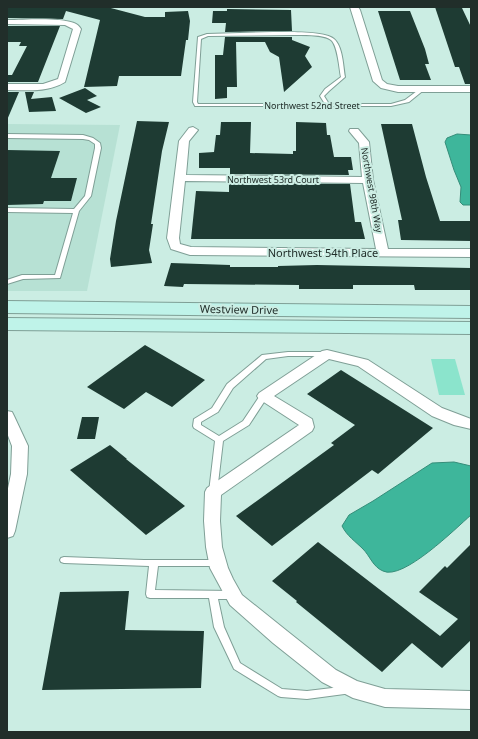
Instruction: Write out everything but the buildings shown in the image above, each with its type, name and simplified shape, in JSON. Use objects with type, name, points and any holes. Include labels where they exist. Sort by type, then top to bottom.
[{"type":"street","points":[[354,7],[378,81],[384,86],[398,89],[471,89]]},
{"type":"street","points":[[7,22],[65,23],[73,25],[77,29],[62,80],[55,85],[45,87],[7,87]]},
{"type":"street","points":[[178,178],[184,141],[193,130]]},
{"type":"street","name":"Northwest 98th Way","points":[[354,131],[364,142],[368,180],[383,252]]},
{"type":"street","name":"Northwest 53rd Court","points":[[178,178],[368,180]]},
{"type":"street","name":"Northwest 54th Place","points":[[178,178],[173,238],[176,246],[190,251],[471,253]]},
{"type":"street","name":"Westview Drive","points":[[7,307],[471,312]]},
{"type":"street","name":"Westview Drive","points":[[7,324],[471,328]]},
{"type":"street","points":[[471,424],[458,421],[437,412],[363,363],[327,354],[264,396],[307,423],[307,427],[213,492],[212,521],[214,547],[218,563],[226,583],[236,600],[329,676],[353,689],[385,698],[471,700]]},
{"type":"street","points":[[7,531],[19,474],[20,446],[8,423]]},
{"type":"lane","name":"Northwest 52nd Street","points":[[328,105],[322,96],[326,90],[343,77],[336,48],[332,39],[328,36],[304,34],[207,35],[199,38],[194,102],[197,105],[328,105],[391,105],[407,101],[423,89]]},
{"type":"lane","points":[[7,136],[83,137],[91,139],[97,143],[98,148],[88,196],[76,211],[58,277],[22,277],[7,282]]},
{"type":"lane","points":[[7,212],[76,211]]},
{"type":"lane","points":[[219,440],[197,426],[197,421],[215,410],[230,386],[259,360],[264,357],[288,354],[327,354]]},
{"type":"lane","points":[[219,440],[246,423],[264,396]]},
{"type":"lane","points":[[213,492],[219,440]]},
{"type":"lane","points":[[64,560],[154,563],[218,563]]},
{"type":"lane","points":[[154,563],[150,594],[234,595]]},
{"type":"lane","points":[[213,595],[219,627],[237,666],[281,693],[307,695],[353,689]]},
{"type":"shaded area","points":[[7,124],[120,125],[87,291],[7,291]]},
{"type":"shaded area","points":[[457,134],[471,135],[471,205],[463,205],[460,202],[461,187],[445,142],[447,138]]},
{"type":"shaded area","points":[[431,359],[455,359],[465,395],[439,395]]},
{"type":"shaded area","points":[[454,462],[471,466],[471,515],[429,552],[416,561],[392,572],[383,571],[380,569],[344,530],[342,526],[349,515],[432,463]]}]
